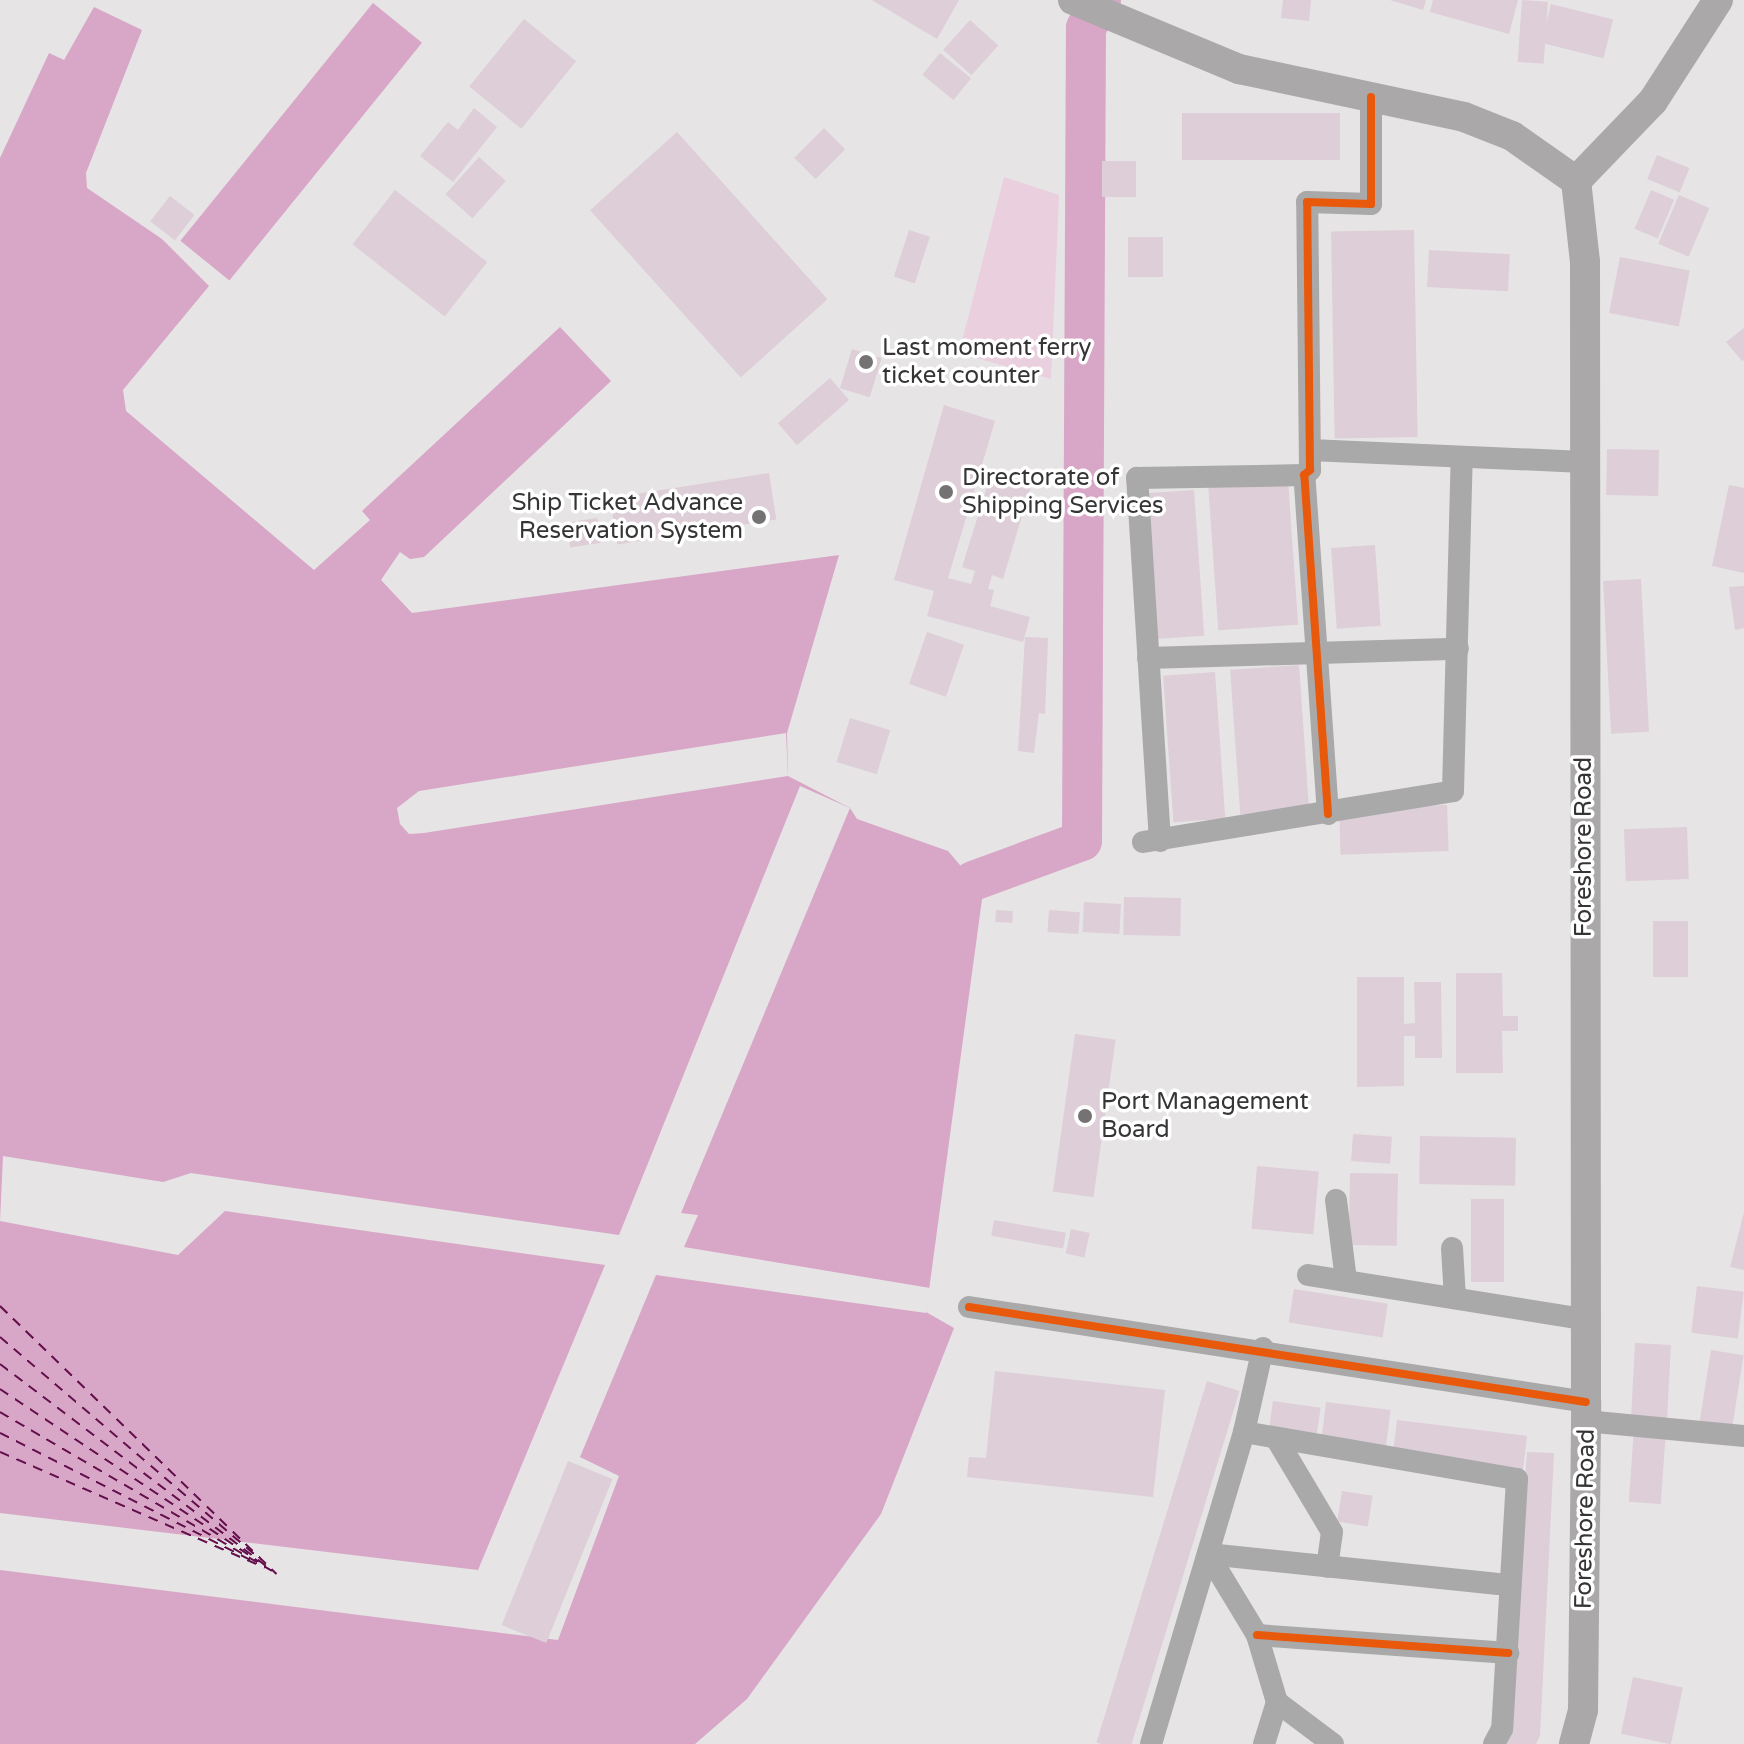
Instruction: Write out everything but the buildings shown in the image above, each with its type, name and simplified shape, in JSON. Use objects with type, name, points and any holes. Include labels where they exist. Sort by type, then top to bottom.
[{"type":"main road","points":[[1074,1],[1239,69],[1464,117],[1512,136],[1576,181],[1653,101],[1718,0]]},
{"type":"main road","name":"Foreshore Road","points":[[1574,1744],[1583,1710],[1586,1411],[1585,262],[1576,181]]},
{"type":"street","points":[[1328,814],[1304,475],[1310,450],[1307,202],[1371,204],[1371,97]]},
{"type":"street","points":[[1310,450],[1584,462]]},
{"type":"street","points":[[1304,475],[1137,478],[1148,658],[1151,842],[1453,791],[1462,457]]},
{"type":"street","points":[[1148,658],[1317,656],[1458,649]]},
{"type":"street","points":[[1336,1200],[1346,1280]]},
{"type":"street","points":[[1452,1248],[1455,1298]]},
{"type":"street","points":[[1308,1275],[1584,1319]]},
{"type":"street","points":[[969,1307],[1263,1348],[1586,1411],[1744,1436]]},
{"type":"street","points":[[1151,1744],[1244,1432],[1263,1348]]},
{"type":"street","points":[[1244,1432],[1517,1479],[1502,1729],[1494,1744]]},
{"type":"street","points":[[1276,1438],[1332,1532],[1327,1567]]},
{"type":"street","points":[[1208,1554],[1510,1585]]},
{"type":"street","points":[[1208,1554],[1257,1635],[1277,1702],[1264,1744]]},
{"type":"street","points":[[1257,1635],[1508,1653]]},
{"type":"street","points":[[1277,1702],[1333,1744]]},
{"type":"shaded area","points":[[373,3],[422,43],[229,280],[180,241]]},
{"type":"shaded area","points":[[94,7],[142,30],[86,173],[87,188],[162,239],[209,286],[123,390],[126,411],[314,570],[370,520],[362,511],[560,327],[611,381],[424,557],[410,559],[400,552],[381,580],[412,613],[839,555],[787,733],[788,776],[850,808],[857,819],[948,851],[983,892],[926,1312],[954,1328],[881,1514],[747,1699],[695,1744],[0,1744],[0,158],[49,53],[64,60]]},
{"type":"shaded area","points":[[1004,177],[1059,195],[1051,379],[959,353]]},
{"type":"pier","points":[[786,733],[788,776],[424,833],[409,834],[400,824],[397,808],[419,791]]},
{"type":"pier","points":[[800,786],[850,808],[681,1213],[698,1215],[684,1247],[930,1288],[926,1313],[656,1275],[580,1457],[619,1476],[558,1640],[0,1570],[0,1513],[478,1570],[605,1265],[225,1211],[178,1255],[0,1221],[3,1156],[163,1182],[191,1173],[619,1235]]},
{"type":"waterway","points":[[973,881],[1082,841],[1086,28],[1101,0]]},
{"type":"ferry route","points":[[0,1306],[277,1574]]},
{"type":"ferry route","points":[[0,1337],[261,1560]]},
{"type":"ferry route","points":[[0,1364],[269,1568]]},
{"type":"ferry route","points":[[0,1389],[259,1562]]},
{"type":"ferry route","points":[[0,1412],[272,1571]]},
{"type":"ferry route","points":[[0,1433],[254,1562]]},
{"type":"ferry route","points":[[0,1452],[265,1568]]},
{"type":"cycle path","points":[[1328,814],[1304,475],[1310,470],[1307,202],[1371,204],[1371,97]]},
{"type":"cycle path","points":[[969,1307],[1586,1402]]},
{"type":"cycle path","points":[[1257,1635],[1508,1653]]},
{"type":"place","name":"Last moment ferry ticket counter","points":[[866,362]]},
{"type":"place","name":"Directorate of Shipping Services","points":[[946,492]]},
{"type":"place","name":"Ship Ticket Advance Reservation System","points":[[759,517]]},
{"type":"place","name":"Port Management Board","points":[[1085,1116]]}]
